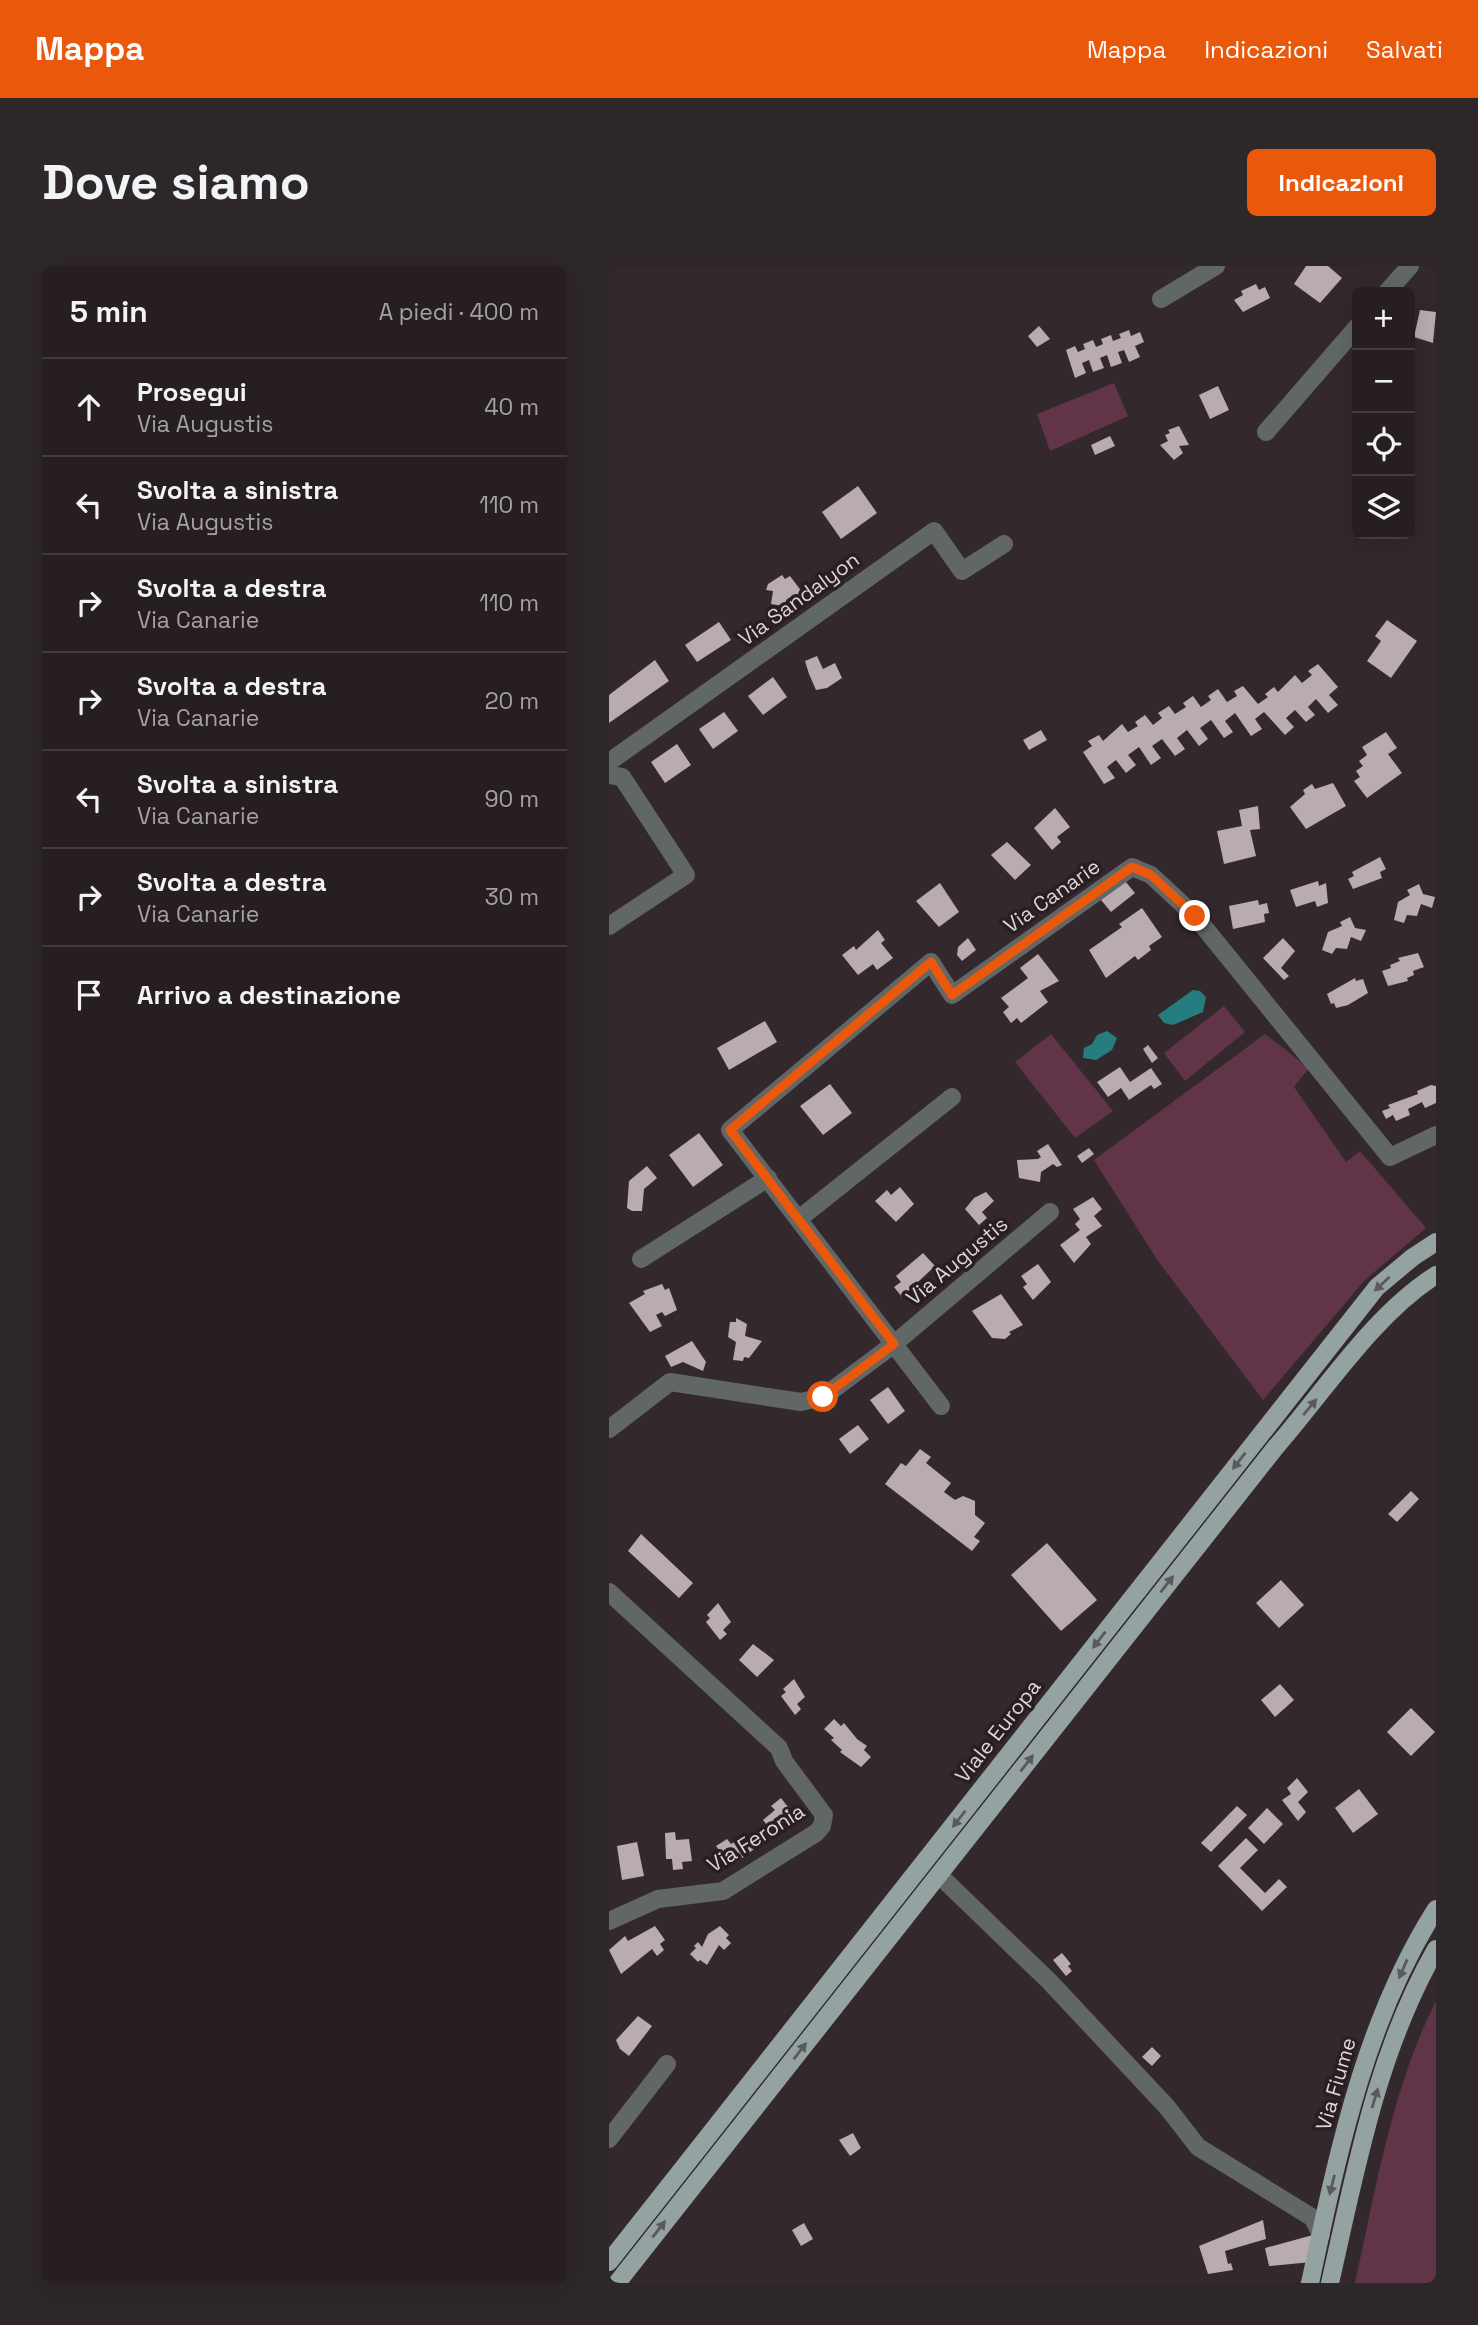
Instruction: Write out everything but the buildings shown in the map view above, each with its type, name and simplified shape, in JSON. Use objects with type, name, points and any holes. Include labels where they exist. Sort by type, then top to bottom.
[{"type":"main road","name":"Viale Europa","points":[[609,2262],[1377,1287],[1436,1242]]},
{"type":"main road","name":"Viale Europa","points":[[617,2283],[1275,1448],[1361,1345],[1412,1292],[1436,1275]]},
{"type":"main road","name":"Via Fiume","points":[[1310,2283],[1355,2094],[1372,2041],[1406,1961],[1436,1909]]},
{"type":"main road","name":"Via Fiume","points":[[1330,2283],[1371,2109],[1387,2057],[1420,1978],[1436,1950]]},
{"type":"street","points":[[1161,299],[1216,266]]},
{"type":"street","points":[[1391,287],[1410,266]]},
{"type":"street","points":[[1266,432],[1352,333]]},
{"type":"street","name":"Via Sandalyon","points":[[609,762],[773,648],[924,536],[934,531],[962,571],[1004,544]]},
{"type":"street","points":[[609,775],[622,777],[686,875],[609,926]]},
{"type":"street","name":"Via Canarie","points":[[768,1178],[730,1130],[931,962],[952,995],[1132,867],[1151,875],[1195,916],[1390,1157],[1436,1135]]},
{"type":"street","points":[[800,1218],[952,1097]]},
{"type":"street","points":[[641,1259],[768,1178],[941,1406]]},
{"type":"street","name":"Via Augustis","points":[[609,1429],[670,1382],[801,1402],[823,1397],[894,1344],[1050,1212]]},
{"type":"street","name":"Via Feronia","points":[[609,1592],[779,1748],[784,1761],[824,1815],[822,1826],[815,1833],[723,1891],[658,1899],[609,1921]]},
{"type":"street","points":[[939,1875],[1049,1981],[1167,2107],[1198,2147],[1313,2218],[1321,2235]]},
{"type":"street","points":[[609,2139],[667,2064]]},
{"type":"shaded area","points":[[1114,383],[1128,416],[1050,451],[1037,414]]},
{"type":"shaded area","points":[[1224,1006],[1245,1032],[1185,1081],[1164,1053]]},
{"type":"shaded area","points":[[1051,1034],[1113,1111],[1075,1138],[1015,1062]]},
{"type":"shaded area","points":[[1265,1034],[1309,1068],[1294,1087],[1346,1162],[1360,1151],[1426,1228],[1365,1280],[1263,1400],[1158,1261],[1094,1160]]},
{"type":"shaded area","points":[[1436,2001],[1436,2283],[1355,2283],[1378,2175],[1397,2103],[1421,2034]]},
{"type":"water","points":[[1193,990],[1200,991],[1206,997],[1203,1012],[1173,1025],[1164,1023],[1158,1015]]},
{"type":"water","points":[[1107,1031],[1117,1038],[1112,1050],[1096,1060],[1083,1058],[1084,1048],[1092,1044],[1097,1035]]},
{"type":"route","points":[[823,1397],[894,1344],[730,1130],[931,962],[952,995],[1132,867],[1151,875],[1195,916]]}]
